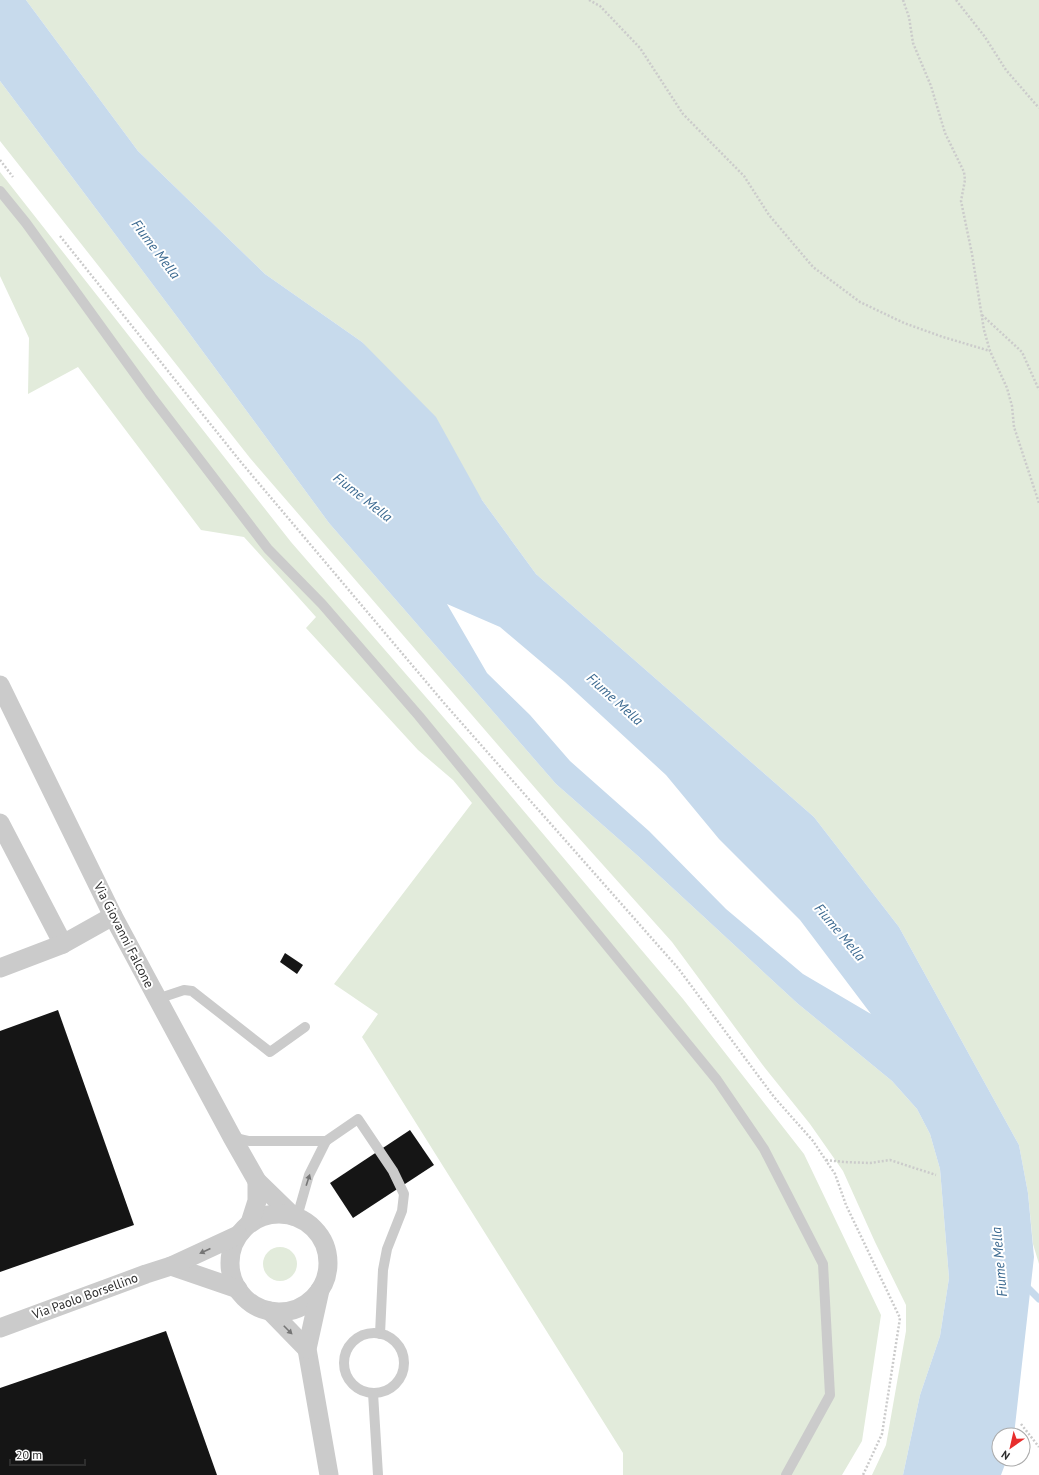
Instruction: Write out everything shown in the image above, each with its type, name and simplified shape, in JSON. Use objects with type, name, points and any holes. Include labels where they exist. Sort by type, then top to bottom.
[{"type":"street","name":"Via Giovanni Falcone","points":[[0,685],[113,916],[257,1181],[295,1216],[310,1224],[322,1238],[328,1255],[328,1273],[320,1290],[307,1348],[329,1475]]},
{"type":"street","points":[[0,823],[63,944]]},
{"type":"street","points":[[0,968],[63,944],[113,916]]},
{"type":"street","name":"Via Giovanni Falcone","points":[[257,1181],[257,1201],[231,1253],[231,1272],[238,1289],[252,1304],[270,1311],[284,1312],[298,1308],[311,1301],[320,1290]]},
{"type":"street","name":"Via Giovanni Falcone","points":[[244,1229],[270,1214],[295,1216]]},
{"type":"street","name":"Via Paolo Borsellino","points":[[0,1328],[171,1266],[244,1229]]},
{"type":"street","points":[[171,1266],[238,1289]]},
{"type":"street","name":"Via Giovanni Falcone","points":[[270,1311],[307,1348]]},
{"type":"lane","points":[[0,191],[26,223],[151,396],[268,549],[322,604],[419,716],[717,1080],[764,1149],[823,1264],[830,1395],[786,1475]]},
{"type":"lane","points":[[157,999],[184,990],[192,991],[270,1052],[304,1027]]},
{"type":"lane","points":[[295,1216],[309,1175],[326,1141],[358,1119],[393,1172],[404,1194],[402,1211],[387,1249],[383,1270],[380,1334]]},
{"type":"lane","points":[[232,1137],[249,1141],[326,1141]]},
{"type":"lane","points":[[370,1333],[380,1334],[390,1337],[400,1348],[404,1362],[403,1372],[398,1381],[392,1387],[382,1392],[373,1393],[363,1391],[355,1386],[349,1378],[345,1369],[344,1359],[347,1350],[353,1342],[361,1336],[370,1333]]},
{"type":"lane","points":[[373,1393],[378,1475]]},
{"type":"path","points":[[589,0],[600,6],[640,48],[683,114],[744,176],[769,215],[814,267],[860,302],[904,323],[943,337],[990,351]]},
{"type":"path","points":[[903,0],[909,17],[913,43],[931,86],[945,133],[964,172],[965,180],[961,201],[990,351],[1007,388],[1012,406],[1014,427],[1039,503]]},
{"type":"path","points":[[956,0],[985,37],[1006,70],[1039,108]]},
{"type":"path","points":[[982,315],[1022,352],[1039,390]]},
{"type":"path","points":[[825,1160],[870,1163],[890,1160],[936,1175]]},
{"type":"path","points":[[1022,1424],[1039,1447]]},
{"type":"green space","points":[[26,0],[1039,0],[1039,1264],[1033,1244],[1028,1193],[1019,1145],[899,927],[814,817],[536,574],[362,342],[265,274],[138,151]]},
{"type":"green space","points":[[0,81],[184,326],[329,523],[556,784],[638,856],[797,1003],[892,1081],[917,1109],[930,1134],[940,1169],[949,1278],[940,1336],[920,1395],[903,1475],[872,1475],[886,1445],[906,1331],[906,1305],[875,1242],[843,1171],[810,1124],[765,1068],[672,942],[561,818],[250,458],[0,141]]},
{"type":"green space","points":[[0,172],[291,542],[478,757],[683,999],[804,1154],[881,1315],[862,1441],[842,1475],[623,1475],[623,1453],[362,1037],[378,1014],[334,984],[472,803],[453,780],[418,750],[306,628],[316,617],[244,537],[201,530],[78,367],[28,394],[29,338],[0,276]]},
{"type":"green space","points":[[277,1247],[283,1247],[287,1248],[294,1254],[297,1264],[296,1271],[290,1278],[283,1281],[277,1281],[273,1280],[266,1274],[263,1267],[263,1261],[264,1257],[270,1250]]},
{"type":"water","name":"Fiume Mella","points":[[0,0],[26,0],[138,151],[265,274],[362,342],[436,417],[482,500],[536,574],[814,817],[899,927],[1019,1145],[1028,1193],[1034,1257],[1015,1427],[991,1427],[991,1467],[1004,1467],[1001,1475],[903,1475],[920,1395],[940,1336],[949,1278],[940,1169],[930,1134],[917,1109],[892,1081],[797,1003],[638,856],[556,784],[329,523],[184,326],[0,81]],"holes":[[[447,604],[500,627],[565,682],[666,775],[719,839],[800,920],[871,1014],[803,974],[726,909],[649,831],[570,761],[530,715],[487,673]]]},
{"type":"building","points":[[285,953],[303,965],[297,974],[280,962]]},
{"type":"building","points":[[58,1010],[134,1225],[0,1272],[0,1031]]},
{"type":"building","points":[[410,1130],[434,1165],[353,1218],[330,1183]]},
{"type":"building","points":[[166,1331],[217,1475],[0,1475],[0,1388]]},
{"type":"waterway","points":[[1025,1285],[1039,1299]]}]
